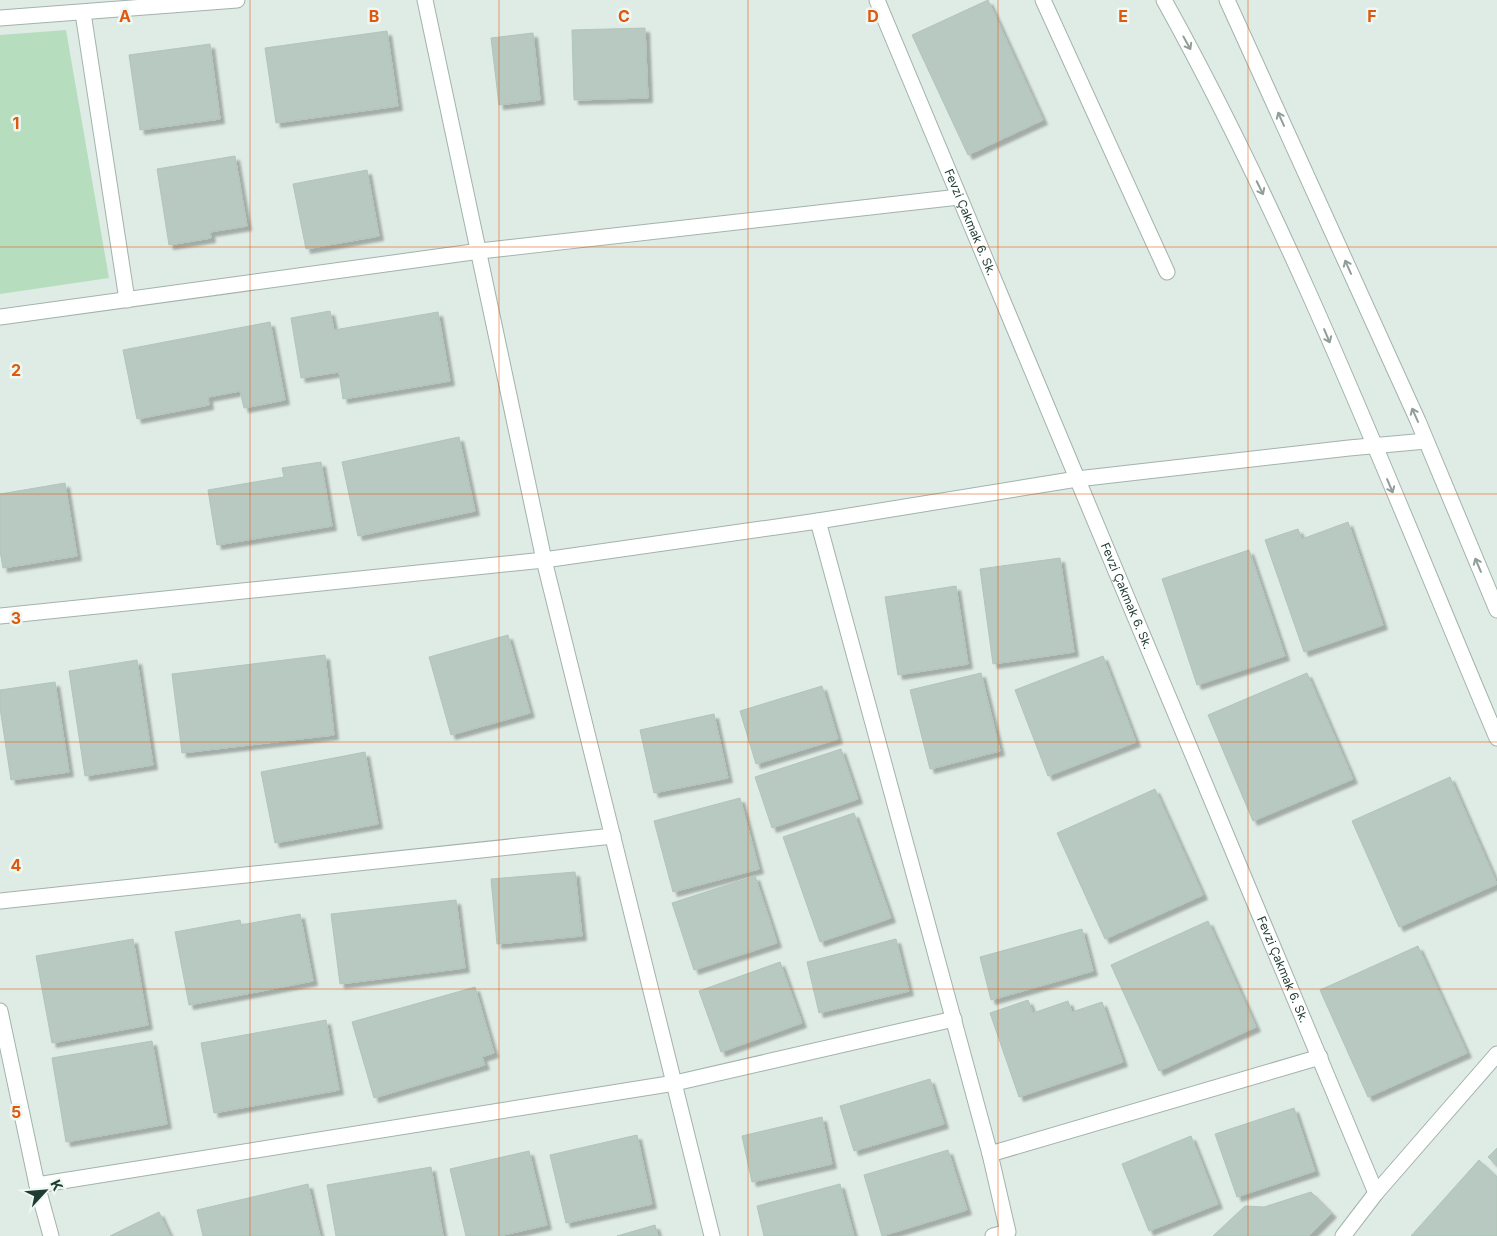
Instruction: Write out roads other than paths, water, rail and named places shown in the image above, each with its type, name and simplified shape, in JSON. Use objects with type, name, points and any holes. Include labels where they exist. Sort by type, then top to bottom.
[{"type":"street","points":[[0,18],[237,0]]},
{"type":"street","points":[[425,0],[480,251],[544,560],[712,1236]]},
{"type":"street","name":"Fevzi Çakmak 6. Sk.","points":[[877,0],[1376,1193]]},
{"type":"street","points":[[1043,0],[1167,272]]},
{"type":"street","points":[[1164,0],[1196,58],[1294,257],[1497,738]]},
{"type":"street","points":[[1226,0],[1426,441],[1497,610]]},
{"type":"street","points":[[83,13],[127,300]]},
{"type":"street","points":[[0,317],[480,251],[959,197]]},
{"type":"street","points":[[0,616],[544,560],[818,521],[1077,478],[1426,441]]},
{"type":"street","points":[[818,521],[990,1154],[1008,1232],[993,1236]]},
{"type":"street","points":[[0,901],[613,836]]},
{"type":"street","points":[[0,1011],[37,1185],[50,1236]]},
{"type":"street","points":[[37,1185],[675,1083],[954,1019]]},
{"type":"street","points":[[1343,1236],[1376,1193],[1497,1054]]},
{"type":"street","points":[[990,1154],[1320,1057]]}]
